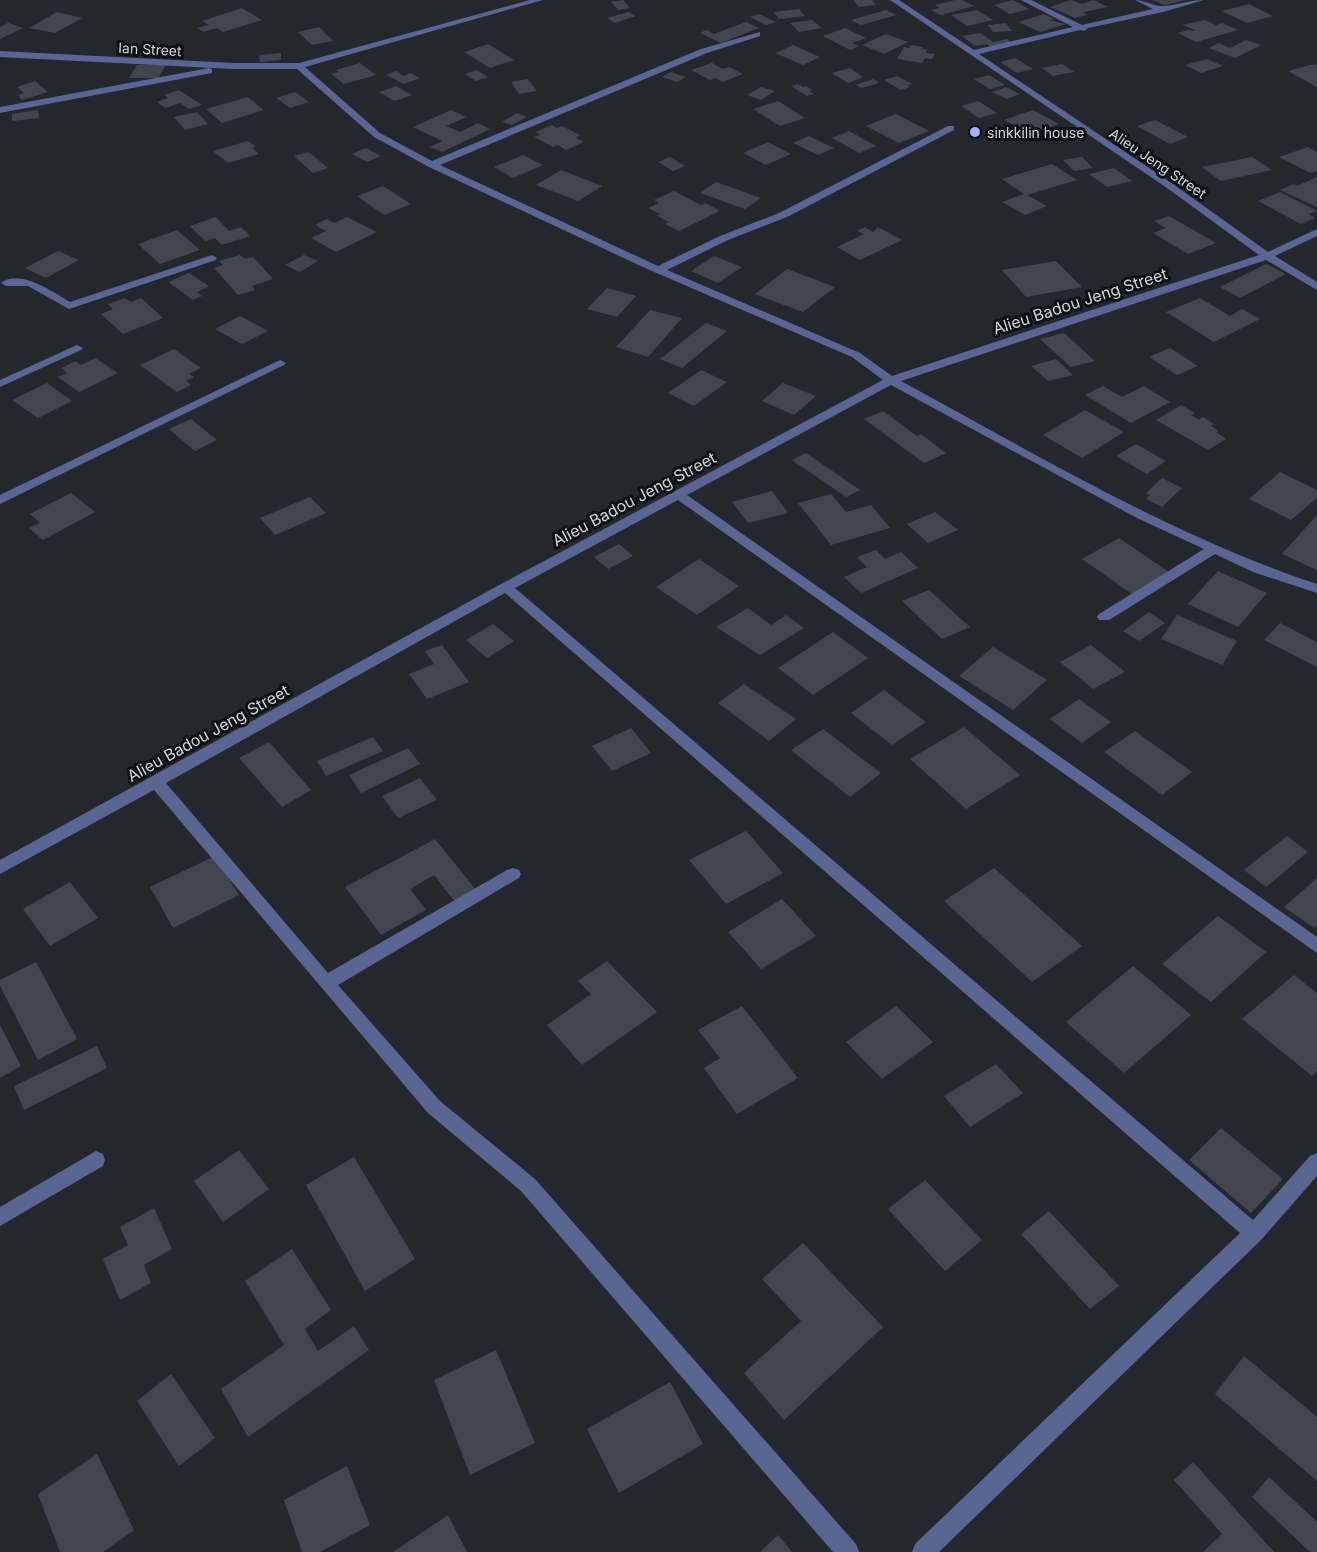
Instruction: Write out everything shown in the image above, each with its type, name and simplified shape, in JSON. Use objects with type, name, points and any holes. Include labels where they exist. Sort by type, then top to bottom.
[{"type":"street","name":"Ian Street","points":[[0,54],[233,66],[298,66],[539,0]]},
{"type":"street","name":"Alieu Jeng Street","points":[[894,0],[1170,186],[1267,256],[1317,287]]},
{"type":"street","points":[[1024,0],[1084,28]]},
{"type":"street","points":[[1139,0],[1163,10]]},
{"type":"street","points":[[971,53],[1200,0]]},
{"type":"street","points":[[432,165],[704,51],[757,34]]},
{"type":"street","points":[[0,110],[233,66]]},
{"type":"street","points":[[298,66],[377,135],[432,165],[658,270],[856,355],[891,381],[1141,515],[1258,569],[1317,589]]},
{"type":"street","points":[[658,270],[724,238],[783,215],[951,128]]},
{"type":"street","name":"Alieu Badou Jeng Street","points":[[0,868],[507,587],[891,381],[1267,256],[1317,232]]},
{"type":"street","points":[[0,271],[3,285],[30,283],[69,306],[212,258]]},
{"type":"street","points":[[0,384],[77,348]]},
{"type":"street","points":[[0,500],[280,363]]},
{"type":"street","points":[[678,494],[1317,946]]},
{"type":"street","points":[[1104,617],[1215,549]]},
{"type":"street","points":[[507,587],[1254,1233]]},
{"type":"street","points":[[155,781],[434,1107],[528,1185],[848,1552]]},
{"type":"street","points":[[326,983],[513,874]]},
{"type":"street","points":[[0,1217],[96,1160]]},
{"type":"street","points":[[923,1552],[1254,1233],[1317,1162]]},
{"type":"building","points":[[623,0],[630,8],[618,10],[611,2]]},
{"type":"building","points":[[853,0],[872,0],[876,5],[859,7]]},
{"type":"building","points":[[962,0],[974,6],[941,15],[931,10],[940,8],[935,5]]},
{"type":"building","points":[[1013,0],[1029,9],[1010,14],[994,5]]},
{"type":"building","points":[[1071,0],[1082,4],[1093,0],[1108,7],[1084,12],[1086,15],[1075,18],[1050,7]]},
{"type":"building","points":[[1152,0],[1186,0],[1165,5]]},
{"type":"building","points":[[1249,4],[1273,16],[1247,23],[1222,11]]},
{"type":"building","points":[[242,8],[262,20],[223,32],[217,28],[204,32],[197,28],[209,25],[202,21]]},
{"type":"building","points":[[799,9],[805,16],[779,19],[774,12]]},
{"type":"building","points":[[886,10],[896,15],[861,25],[851,20]]},
{"type":"building","points":[[977,10],[993,20],[967,26],[951,15]]},
{"type":"building","points":[[57,12],[82,18],[55,33],[29,28]]},
{"type":"building","points":[[629,12],[636,16],[615,23],[607,18]]},
{"type":"building","points":[[759,14],[776,22],[766,25],[750,17]]},
{"type":"building","points":[[1044,14],[1054,19],[1049,20],[1066,24],[1040,32],[1018,22]]},
{"type":"building","points":[[812,20],[822,28],[799,32],[790,23]]},
{"type":"building","points":[[1205,20],[1216,25],[1222,23],[1238,30],[1196,42],[1178,33],[1188,30],[1196,31],[1183,25]]},
{"type":"building","points":[[746,22],[759,28],[721,43],[700,33],[706,30],[714,34]]},
{"type":"building","points":[[8,23],[23,28],[0,39],[0,27]]},
{"type":"building","points":[[1006,23],[1012,31],[993,32],[988,25]]},
{"type":"building","points":[[319,27],[333,41],[312,45],[298,32]]},
{"type":"building","points":[[845,28],[866,38],[852,43],[859,46],[850,50],[823,36]]},
{"type":"building","points":[[981,33],[993,42],[1007,39],[1013,44],[992,48],[987,44],[975,46],[962,36]]},
{"type":"building","points":[[886,34],[908,42],[884,54],[862,45]]},
{"type":"building","points":[[1246,40],[1261,45],[1235,58],[1209,48],[1219,43],[1230,48]]},
{"type":"building","points":[[488,44],[514,60],[490,68],[464,52]]},
{"type":"building","points":[[793,45],[820,57],[803,65],[775,53]]},
{"type":"building","points":[[910,45],[923,47],[922,49],[927,50],[926,53],[935,54],[932,59],[925,58],[922,63],[897,59],[904,47],[909,48]]},
{"type":"building","points":[[281,53],[281,60],[260,62],[259,55]]},
{"type":"building","points":[[1015,58],[1033,69],[1017,73],[1000,62]]},
{"type":"building","points":[[1207,59],[1223,66],[1201,73],[1185,65]]},
{"type":"building","points":[[360,63],[376,75],[344,84],[331,74],[339,72],[336,70]]},
{"type":"building","points":[[712,63],[723,69],[729,67],[743,74],[723,82],[716,78],[710,80],[691,70]]},
{"type":"building","points":[[1062,64],[1074,72],[1053,76],[1042,68]]},
{"type":"building","points":[[137,65],[166,65],[158,78],[129,78]]},
{"type":"building","points":[[1317,65],[1317,87],[1288,71]]},
{"type":"building","points":[[850,68],[863,77],[848,83],[832,73]]},
{"type":"building","points":[[477,70],[488,77],[476,81],[465,74]]},
{"type":"building","points":[[396,71],[404,76],[410,73],[420,78],[404,84],[386,75]]},
{"type":"building","points":[[671,72],[686,77],[677,82],[662,77]]},
{"type":"building","points":[[989,75],[1005,85],[990,89],[974,79]]},
{"type":"building","points":[[897,76],[912,84],[907,85],[910,87],[901,90],[884,80]]},
{"type":"building","points":[[528,79],[537,91],[519,94],[511,82]]},
{"type":"building","points":[[873,79],[879,83],[862,88],[856,85]]},
{"type":"building","points":[[35,81],[48,92],[22,100],[18,95],[24,93],[17,87]]},
{"type":"building","points":[[798,84],[813,90],[809,91],[814,94],[807,96],[791,86]]},
{"type":"building","points":[[396,86],[412,95],[395,101],[379,92]]},
{"type":"building","points":[[761,87],[775,91],[761,100],[747,95]]},
{"type":"building","points":[[1006,87],[1020,94],[1007,99],[992,92]]},
{"type":"building","points":[[179,90],[202,105],[189,109],[180,103],[165,108],[157,102],[168,98],[164,95]]},
{"type":"building","points":[[295,92],[309,102],[290,108],[276,98]]},
{"type":"building","points":[[248,97],[264,110],[222,123],[206,109]]},
{"type":"building","points":[[778,101],[805,118],[780,126],[753,109]]},
{"type":"building","points":[[978,101],[997,113],[979,118],[961,106]]},
{"type":"building","points":[[38,110],[39,118],[12,121],[12,114]]},
{"type":"building","points":[[451,110],[466,117],[446,126],[460,132],[478,123],[490,129],[442,152],[430,147],[442,141],[413,127]]},
{"type":"building","points":[[1033,110],[1059,124],[1030,134],[1004,120]]},
{"type":"building","points":[[197,112],[208,124],[185,130],[174,117]]},
{"type":"building","points":[[517,113],[527,117],[512,125],[502,122]]},
{"type":"building","points":[[896,114],[929,131],[899,143],[866,126]]},
{"type":"building","points":[[1155,120],[1188,137],[1170,144],[1137,126]]},
{"type":"building","points":[[552,125],[557,128],[562,126],[580,135],[576,138],[584,142],[566,150],[558,145],[553,147],[534,137],[540,135],[535,132]]},
{"type":"building","points":[[849,131],[876,146],[859,153],[832,138]]},
{"type":"building","points":[[809,136],[834,148],[818,155],[793,143]]},
{"type":"building","points":[[248,141],[256,147],[252,148],[259,154],[228,163],[213,151]]},
{"type":"building","points":[[768,142],[791,154],[766,165],[743,153]]},
{"type":"building","points":[[1308,147],[1317,152],[1317,171],[1310,173],[1279,157]]},
{"type":"building","points":[[366,148],[381,156],[367,162],[352,154]]},
{"type":"building","points":[[309,152],[328,168],[313,173],[294,156]]},
{"type":"building","points":[[523,155],[543,165],[513,178],[494,167]]},
{"type":"building","points":[[670,157],[685,166],[673,171],[658,162]]},
{"type":"building","points":[[1082,157],[1093,168],[1074,171],[1063,160]]},
{"type":"building","points":[[1252,157],[1272,170],[1221,181],[1202,167]]},
{"type":"building","points":[[1052,164],[1077,180],[1027,195],[1047,206],[1025,215],[1002,202],[1024,194],[1002,179]]},
{"type":"building","points":[[1114,168],[1132,181],[1107,187],[1089,174]]},
{"type":"building","points":[[561,170],[602,186],[578,201],[536,185]]},
{"type":"building","points":[[1317,177],[1317,207],[1280,190],[1294,184],[1297,186]]},
{"type":"building","points":[[716,182],[761,198],[745,209],[700,193]]},
{"type":"building","points":[[383,186],[411,204],[384,215],[357,196]]},
{"type":"building","points":[[674,191],[701,205],[705,203],[720,211],[679,231],[665,224],[669,222],[648,208],[659,203],[654,200]]},
{"type":"building","points":[[1280,192],[1317,211],[1309,214],[1315,218],[1301,224],[1258,201]]},
{"type":"building","points":[[1169,216],[1216,243],[1188,254],[1153,233],[1166,228],[1154,221]]},
{"type":"building","points":[[216,217],[229,231],[241,227],[250,236],[222,245],[215,238],[205,241],[190,226]]},
{"type":"building","points":[[347,217],[377,232],[336,252],[311,238],[326,231],[315,225],[327,219],[334,223]]},
{"type":"building","points":[[865,227],[873,232],[878,227],[902,240],[860,260],[837,247],[864,234],[857,231]]},
{"type":"building","points":[[177,230],[200,250],[160,264],[138,244]]},
{"type":"building","points":[[58,251],[79,260],[46,278],[25,268]]},
{"type":"building","points":[[240,255],[244,259],[253,257],[273,279],[252,286],[255,290],[238,295],[214,268],[223,265],[219,261]]},
{"type":"building","points":[[304,255],[318,261],[300,272],[285,265]]},
{"type":"building","points":[[714,256],[742,267],[718,283],[691,271]]},
{"type":"building","points":[[1056,261],[1082,287],[1026,297],[1002,270]]},
{"type":"building","points":[[1266,264],[1286,274],[1240,298],[1220,287]]},
{"type":"building","points":[[787,269],[835,287],[803,312],[755,294]]},
{"type":"building","points":[[189,273],[209,286],[197,292],[202,296],[193,300],[168,282]]},
{"type":"building","points":[[607,288],[636,296],[617,317],[587,309]]},
{"type":"building","points":[[125,298],[131,302],[141,298],[163,318],[123,334],[101,314],[113,309],[108,304]]},
{"type":"building","points":[[1200,298],[1230,316],[1242,309],[1260,319],[1214,342],[1166,312]]},
{"type":"building","points":[[650,310],[682,318],[648,357],[616,347]]},
{"type":"building","points":[[240,316],[268,331],[242,344],[215,329]]},
{"type":"building","points":[[706,323],[727,331],[682,368],[660,359]]},
{"type":"building","points":[[1064,333],[1095,361],[1071,367],[1040,339]]},
{"type":"building","points":[[1170,348],[1198,366],[1177,375],[1149,357]]},
{"type":"building","points":[[174,349],[201,368],[189,374],[194,377],[186,381],[191,385],[177,392],[140,365]]},
{"type":"building","points":[[95,358],[118,373],[79,392],[58,377],[67,373],[61,368],[76,361],[81,365]]},
{"type":"building","points":[[1056,359],[1073,375],[1048,381],[1031,366]]},
{"type":"building","points":[[701,370],[727,382],[694,406],[668,393]]},
{"type":"building","points":[[47,383],[72,401],[38,418],[12,400]]},
{"type":"building","points":[[783,383],[816,396],[794,415],[762,401]]},
{"type":"building","points":[[1103,386],[1122,397],[1144,386],[1170,402],[1131,423],[1085,395]]},
{"type":"building","points":[[1181,405],[1195,413],[1191,415],[1199,420],[1203,417],[1214,424],[1211,426],[1226,439],[1208,450],[1156,420]]},
{"type":"building","points":[[1085,410],[1124,432],[1082,458],[1043,435]]},
{"type":"building","points":[[883,411],[917,436],[921,434],[946,453],[924,463],[864,419]]},
{"type":"building","points":[[191,419],[217,440],[195,451],[169,429]]},
{"type":"building","points":[[1136,444],[1166,461],[1147,474],[1116,456]]},
{"type":"building","points":[[806,453],[860,490],[846,497],[792,460]]},
{"type":"building","points":[[1280,472],[1317,490],[1317,498],[1291,520],[1249,499]]},
{"type":"building","points":[[1162,478],[1182,488],[1162,507],[1146,499],[1150,495],[1146,493]]},
{"type":"building","points":[[772,491],[788,513],[748,523],[732,502]]},
{"type":"building","points":[[71,493],[95,512],[43,540],[29,528],[40,523],[30,514]]},
{"type":"building","points":[[831,494],[846,512],[871,505],[890,528],[831,545],[798,503]]},
{"type":"building","points":[[310,497],[326,513],[275,535],[260,518]]},
{"type":"building","points":[[935,512],[958,530],[928,543],[907,524]]},
{"type":"building","points":[[1317,515],[1317,570],[1282,554]]},
{"type":"building","points":[[1119,538],[1169,572],[1132,594],[1082,559]]},
{"type":"building","points":[[619,544],[633,556],[608,569],[594,557]]},
{"type":"building","points":[[876,550],[885,559],[901,552],[918,568],[861,593],[844,577],[867,567],[857,557]]},
{"type":"building","points":[[699,559],[739,586],[697,615],[656,587]]},
{"type":"building","points":[[1218,571],[1267,593],[1238,627],[1188,604]]},
{"type":"building","points":[[929,590],[970,627],[942,639],[902,601]]},
{"type":"building","points":[[748,608],[771,625],[786,615],[804,628],[760,655],[716,627]]},
{"type":"building","points":[[1149,612],[1165,623],[1139,641],[1123,631]]},
{"type":"building","points":[[1177,615],[1237,641],[1222,665],[1161,639]]},
{"type":"building","points":[[1280,623],[1317,642],[1317,667],[1264,640]]},
{"type":"building","points":[[493,624],[514,641],[487,658],[466,640]]},
{"type":"building","points":[[833,632],[868,658],[813,695],[778,668]]},
{"type":"building","points":[[442,645],[469,682],[427,699],[409,674],[434,664],[425,651]]},
{"type":"building","points":[[1091,645],[1125,672],[1093,689],[1060,662]]},
{"type":"building","points":[[993,647],[1047,680],[1013,710],[959,676]]},
{"type":"building","points":[[744,684],[796,719],[769,741],[718,703]]},
{"type":"building","points":[[884,690],[926,722],[892,745],[851,713]]},
{"type":"building","points":[[1079,699],[1111,722],[1082,743],[1050,719]]},
{"type":"building","points":[[964,727],[1020,775],[966,809],[910,759]]},
{"type":"building","points":[[631,728],[651,753],[612,771],[592,746]]},
{"type":"building","points":[[823,729],[881,773],[850,797],[791,750]]},
{"type":"building","points":[[1135,731],[1192,772],[1162,795],[1104,752]]},
{"type":"building","points":[[373,737],[383,751],[326,776],[317,761]]},
{"type":"building","points":[[269,742],[311,790],[282,807],[239,758]]},
{"type":"building","points":[[408,748],[420,764],[361,793],[349,775]]},
{"type":"building","points":[[420,778],[437,800],[398,818],[382,796]]},
{"type":"building","points":[[746,831],[783,873],[726,904],[689,860]]},
{"type":"building","points":[[1287,836],[1308,852],[1266,887],[1244,870]]},
{"type":"building","points":[[435,839],[476,890],[455,902],[434,875],[410,889],[426,910],[381,935],[345,887]]},
{"type":"building","points":[[215,856],[239,895],[173,928],[150,887]]},
{"type":"building","points":[[994,868],[1082,946],[1032,982],[944,901]]},
{"type":"building","points":[[1317,878],[1317,925],[1314,928],[1284,907]]},
{"type":"building","points":[[70,882],[98,918],[50,946],[23,909]]},
{"type":"building","points":[[782,899],[816,936],[761,969],[728,932]]},
{"type":"building","points":[[1218,916],[1266,952],[1211,1002],[1162,964]]},
{"type":"building","points":[[607,961],[657,1012],[582,1065],[547,1025],[591,994],[578,981]]},
{"type":"building","points":[[36,962],[77,1039],[38,1060],[0,986],[0,980]]},
{"type":"building","points":[[1133,966],[1191,1015],[1124,1073],[1066,1022]]},
{"type":"building","points":[[1294,975],[1317,993],[1317,1071],[1312,1076],[1242,1019]]},
{"type":"building","points":[[742,1006],[798,1078],[737,1114],[704,1068],[720,1058],[698,1030]]},
{"type":"building","points":[[896,1006],[933,1042],[882,1079],[846,1042]]},
{"type":"building","points":[[0,1025],[21,1066],[0,1078]]},
{"type":"building","points":[[97,1046],[107,1068],[24,1110],[14,1086]]},
{"type":"building","points":[[996,1064],[1023,1093],[970,1127],[944,1096]]},
{"type":"building","points":[[1221,1128],[1283,1179],[1251,1213],[1189,1160]]},
{"type":"building","points":[[239,1150],[269,1189],[223,1222],[194,1181]]},
{"type":"building","points":[[354,1157],[415,1259],[365,1291],[306,1185]]},
{"type":"building","points":[[925,1180],[982,1240],[945,1271],[888,1209]]},
{"type":"building","points":[[154,1208],[172,1249],[144,1265],[151,1283],[120,1300],[103,1259],[128,1245],[120,1227]]},
{"type":"building","points":[[1049,1211],[1119,1286],[1090,1309],[1021,1234]]},
{"type":"building","points":[[803,1243],[883,1327],[784,1420],[744,1373],[801,1321],[762,1279]]},
{"type":"building","points":[[292,1249],[331,1310],[305,1329],[318,1351],[354,1326],[369,1350],[248,1437],[221,1389],[284,1345],[245,1281]]},
{"type":"building","points":[[496,1350],[535,1443],[470,1475],[434,1380]]},
{"type":"building","points":[[1244,1356],[1317,1417],[1317,1481],[1215,1394]]},
{"type":"building","points":[[171,1374],[215,1438],[179,1466],[137,1401]]},
{"type":"building","points":[[670,1382],[703,1444],[619,1493],[587,1429]]},
{"type":"building","points":[[97,1454],[134,1530],[103,1552],[60,1552],[38,1494]]},
{"type":"building","points":[[1193,1462],[1274,1552],[1203,1552],[1222,1534],[1174,1480]]},
{"type":"building","points":[[347,1466],[370,1525],[320,1552],[302,1552],[284,1500]]},
{"type":"building","points":[[1269,1477],[1317,1522],[1317,1552],[1310,1552],[1252,1497]]},
{"type":"building","points":[[448,1515],[467,1552],[393,1552]]},
{"type":"building","points":[[778,1535],[792,1552],[760,1552]]},
{"type":"place","name":"sinkkilin house","points":[[975,132]]}]
